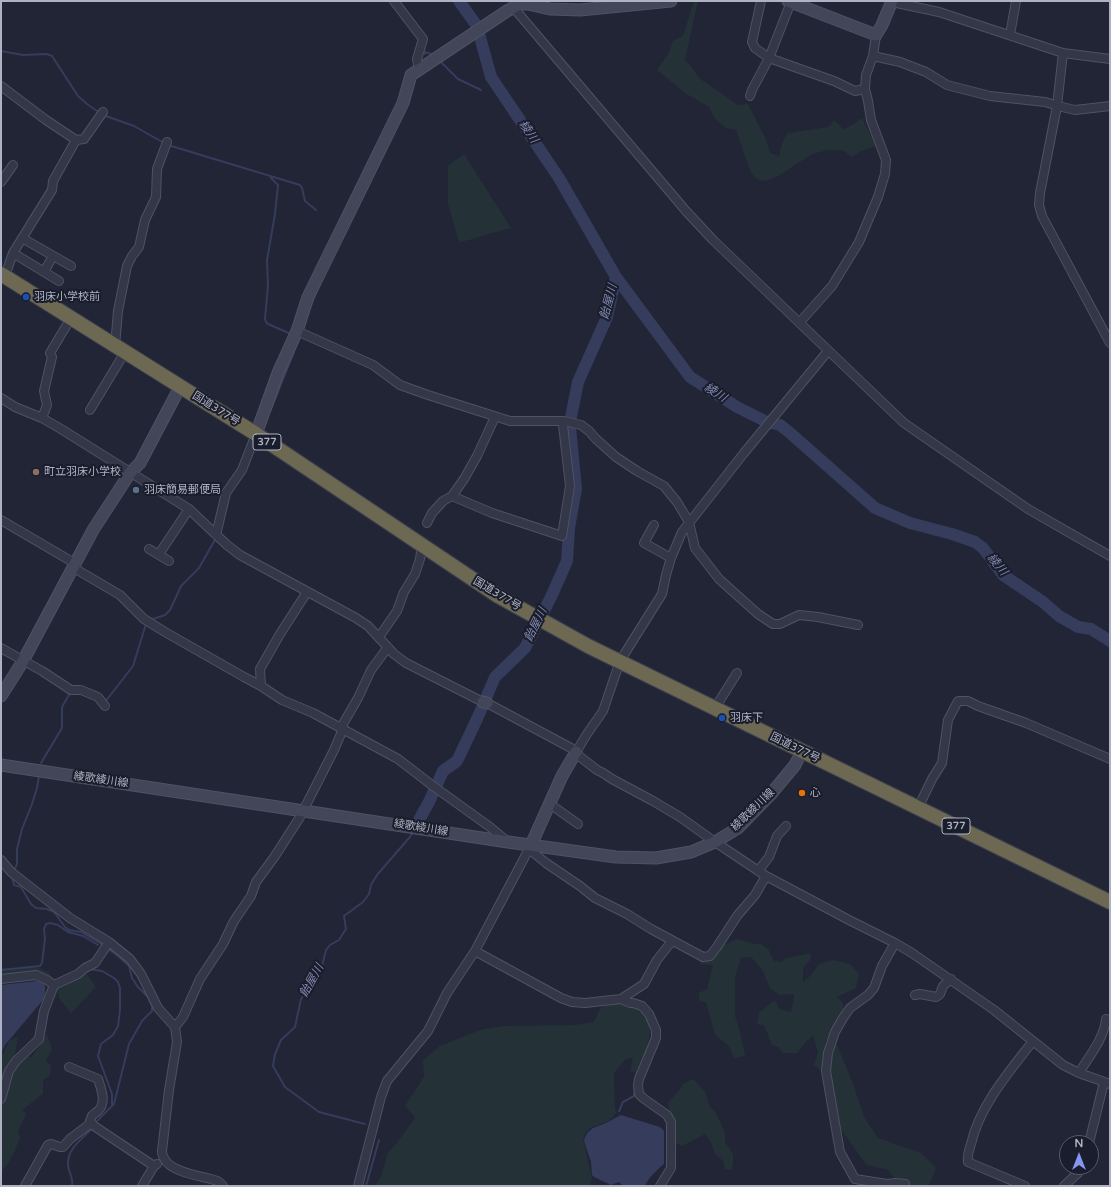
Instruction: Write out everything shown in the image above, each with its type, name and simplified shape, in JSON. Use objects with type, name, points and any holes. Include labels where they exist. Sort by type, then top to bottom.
[{"type":"highway","name":"国道377号","points":[[3,275],[256,434],[498,596],[588,646],[1110,902]]},
{"type":"street","points":[[394,1],[423,39],[417,59],[421,68]]},
{"type":"street","points":[[216,535],[226,493],[242,470],[278,373],[300,332],[308,297],[402,103],[411,75],[510,9],[520,4],[528,4],[550,9],[580,10],[671,1]]},
{"type":"street","points":[[761,1],[752,42],[755,48],[768,58],[834,81],[855,91],[865,89]]},
{"type":"street","points":[[1010,36],[1016,1]]},
{"type":"street","points":[[750,96],[768,58],[789,2],[876,35]]},
{"type":"street","points":[[800,322],[832,286],[858,242],[878,197],[885,174],[886,160],[871,120],[865,89],[866,75],[872,56],[876,35],[892,2],[939,12],[1063,53],[1110,59]]},
{"type":"street","points":[[510,9],[686,211],[713,240],[800,322],[825,353],[904,423],[1028,509],[1110,556]]},
{"type":"street","points":[[1063,53],[1057,106],[1045,161],[1039,205],[1042,216],[1110,343]]},
{"type":"street","points":[[872,56],[900,62],[926,72],[947,85],[990,96],[1045,102],[1075,110],[1110,106]]},
{"type":"street","points":[[1,86],[46,120],[76,140],[84,139],[102,113]]},
{"type":"street","points":[[3,275],[22,238],[52,190],[53,181],[76,140]]},
{"type":"street","points":[[90,410],[120,349],[118,311],[127,266],[139,247],[145,220],[156,197],[157,170],[167,144]]},
{"type":"street","points":[[1,182],[13,165]]},
{"type":"street","points":[[22,238],[71,266]]},
{"type":"street","points":[[13,254],[59,281]]},
{"type":"street","points":[[44,272],[53,256]]},
{"type":"street","points":[[42,418],[47,405],[44,392],[52,357],[50,353],[71,318]]},
{"type":"street","points":[[300,332],[373,365],[400,385],[428,395],[510,421],[564,420],[581,425],[616,456],[636,471],[664,486],[677,502],[689,522],[695,548],[718,579],[758,614],[773,624],[780,624],[799,615],[818,617],[858,625]]},
{"type":"street","points":[[358,1186],[381,1097],[387,1081],[428,1030],[447,993],[475,951],[530,847],[562,776],[587,734],[603,711],[620,661],[662,594],[671,558],[682,532],[825,353]]},
{"type":"street","points":[[1,696],[23,661],[93,530],[130,473],[140,463],[180,387]]},
{"type":"street","points":[[1,398],[15,407],[42,418],[61,428],[189,509],[216,535],[240,555],[356,618],[368,626],[394,654],[406,663],[485,702],[571,748],[597,770],[680,817],[766,876],[912,953],[994,1010],[1063,1065],[1079,1073],[1107,1083],[1101,1097],[1091,1135]]},
{"type":"street","points":[[427,523],[432,513],[443,501],[452,496],[477,456],[495,417]]},
{"type":"street","points":[[452,496],[492,512],[562,536],[570,486],[563,425],[564,420]]},
{"type":"street","points":[[159,554],[189,509]]},
{"type":"street","points":[[1,520],[120,595],[144,619],[261,686],[282,700],[343,728],[398,759],[433,786],[490,826],[508,842]]},
{"type":"street","points":[[654,525],[644,543],[671,558]]},
{"type":"street","points":[[378,637],[397,611],[404,592],[415,574],[420,559],[422,545]]},
{"type":"street","points":[[149,549],[169,561]]},
{"type":"street","points":[[261,686],[260,669],[307,592]]},
{"type":"street","points":[[223,1186],[219,1181],[184,1172],[175,1168],[168,1164],[164,1159],[162,1151],[169,1090],[177,1042],[176,1027],[183,1017],[200,979],[223,944],[234,921],[251,896],[256,882],[275,856],[303,810],[319,781],[334,750],[343,728],[343,724],[358,698],[371,670],[388,647]]},
{"type":"street","points":[[1,648],[42,671],[71,690],[81,690],[98,697],[104,704]]},
{"type":"street","points":[[715,708],[737,673]]},
{"type":"street","points":[[918,808],[932,779],[942,763],[948,720],[958,701],[968,701],[1026,723],[1110,759]]},
{"type":"street","name":"綾歌綾川線","points":[[1,765],[303,810],[508,842],[530,847],[616,857],[656,858],[691,852],[715,842],[738,828],[771,794],[796,765],[802,752]]},
{"type":"street","points":[[550,804],[578,824]]},
{"type":"street","points":[[758,871],[769,857],[777,836],[786,826]]},
{"type":"street","points":[[530,847],[546,863],[595,898],[627,914],[703,958],[710,956],[717,947],[737,916],[755,895],[766,876]]},
{"type":"street","points":[[1,860],[12,873],[70,918],[107,945],[130,959],[141,974],[158,1008],[176,1027]]},
{"type":"street","points":[[475,951],[561,998],[572,1002],[585,1003],[621,999],[644,984],[657,960],[672,941]]},
{"type":"street","points":[[895,943],[882,966],[874,988],[868,995],[850,1008],[835,1032],[828,1053],[826,1071],[840,1152],[855,1179],[887,1184],[905,1184]]},
{"type":"street","points":[[1,1099],[9,1071],[16,1061],[39,1039],[44,1011],[54,985],[78,974],[85,968],[95,963],[107,945]]},
{"type":"street","points":[[1,979],[36,975],[54,985]]},
{"type":"street","points":[[915,995],[920,994],[936,997],[951,979]]},
{"type":"street","points":[[621,999],[630,1004],[633,1003],[642,1006],[649,1014],[656,1030],[656,1038],[639,1080],[638,1089],[639,1094],[667,1115],[670,1122],[671,1168],[660,1186]]},
{"type":"street","points":[[1079,1073],[1098,1045],[1106,1024],[1106,1019]]},
{"type":"street","points":[[1025,1186],[968,1162],[967,1157],[974,1132],[981,1115],[1007,1075],[1033,1041]]},
{"type":"street","points":[[69,1067],[98,1079],[103,1095],[103,1103],[99,1110],[92,1115],[90,1121],[93,1125],[154,1166]]},
{"type":"street","points":[[25,1186],[48,1145],[51,1144],[63,1147],[70,1139],[93,1125]]},
{"type":"street","points":[[142,1186],[154,1166],[164,1159]]},
{"type":"street","points":[[1064,1186],[1076,1175]]},
{"type":"shaded area","points":[[694,1],[698,1],[685,60],[699,78],[738,105],[748,104],[766,140],[770,153],[779,156],[782,143],[788,133],[829,127],[834,120],[843,129],[862,118],[876,146],[861,151],[852,157],[843,150],[828,150],[812,154],[778,176],[766,181],[757,179],[751,173],[736,130],[726,128],[715,119],[709,107],[685,93],[657,70],[668,54],[673,41],[683,36]]},
{"type":"shaded area","points":[[464,154],[511,228],[459,242],[448,204],[448,166]]},
{"type":"shaded area","points":[[737,939],[754,944],[761,944],[768,949],[774,961],[781,962],[787,958],[811,953],[810,960],[803,968],[803,982],[811,975],[819,964],[833,960],[850,964],[859,974],[856,988],[837,997],[843,1003],[843,1011],[826,1041],[822,1071],[814,1065],[818,1052],[813,1035],[797,1053],[782,1053],[779,1047],[772,1045],[764,1025],[757,1024],[759,1013],[775,1000],[779,1009],[791,1012],[794,994],[780,995],[770,988],[762,969],[751,957],[741,958],[735,977],[735,1016],[745,1056],[734,1058],[729,1046],[715,1035],[706,1002],[699,1001],[699,993],[707,989],[713,965],[701,964],[696,958],[705,961],[716,956],[724,945]]},
{"type":"shaded area","points":[[37,967],[49,973],[51,977],[39,973],[1,975],[1,970]]},
{"type":"shaded area","points":[[85,971],[96,987],[71,1013],[59,998],[57,987]]},
{"type":"shaded area","points":[[621,1003],[629,1008],[631,1007],[641,1012],[647,1019],[650,1027],[650,1036],[636,1073],[630,1071],[633,1057],[625,1060],[614,1073],[615,1110],[617,1112],[609,1121],[590,1128],[586,1132],[583,1139],[592,1178],[590,1186],[374,1186],[380,1179],[388,1153],[415,1118],[405,1106],[424,1077],[423,1060],[440,1046],[483,1029],[503,1026],[575,1025],[594,1022],[601,1007]]},
{"type":"shaded area","points":[[47,1034],[52,1049],[46,1061],[51,1065],[50,1076],[43,1080],[43,1094],[22,1110],[26,1114],[18,1132],[20,1139],[9,1162],[1,1172],[1,1057],[10,1040],[18,1037],[15,1054],[32,1057]]},
{"type":"shaded area","points":[[836,1042],[853,1084],[864,1117],[878,1138],[921,1153],[936,1168],[930,1183],[926,1186],[909,1186],[908,1183],[894,1178],[887,1169],[866,1164],[840,1128],[830,1067]]},
{"type":"shaded area","points":[[693,1079],[705,1092],[710,1106],[716,1113],[725,1132],[725,1143],[733,1155],[732,1170],[725,1169],[723,1161],[715,1154],[711,1143],[705,1134],[682,1146],[676,1143],[668,1102],[678,1092],[683,1084]]},
{"type":"water","points":[[37,981],[42,982],[45,985],[43,1000],[5,1045],[1,1054],[1,985]]},
{"type":"water","points":[[621,1115],[660,1127],[664,1131],[664,1164],[656,1171],[645,1186],[623,1186],[619,1182],[611,1185],[592,1175],[591,1162],[584,1141],[585,1137],[593,1128]]},
{"type":"waterway","name":"綾川","points":[[459,1],[477,26],[491,77],[559,178],[616,277],[690,377],[737,407],[767,422],[780,425],[875,508],[910,523],[952,534],[975,542],[983,548],[1003,575],[1043,602],[1059,616],[1078,627],[1091,629],[1110,641]]},
{"type":"waterway","points":[[1,51],[23,55],[47,54],[52,56],[78,96],[100,113]]},
{"type":"waterway","points":[[425,54],[425,52],[434,55]]},
{"type":"waterway","points":[[440,61],[458,79],[481,90]]},
{"type":"waterway","points":[[103,115],[134,126],[164,143]]},
{"type":"waterway","points":[[168,145],[300,185],[305,201],[316,210]]},
{"type":"waterway","points":[[271,178],[278,185],[275,214],[267,260],[268,285],[265,319],[268,324],[291,334]]},
{"type":"waterway","name":"飴屋川","points":[[571,417],[578,382],[607,317],[616,277]]},
{"type":"waterway","points":[[310,308],[317,290]]},
{"type":"waterway","points":[[270,412],[294,352]]},
{"type":"waterway","name":"飴屋川","points":[[419,820],[443,771],[457,761],[495,677],[525,648],[551,597],[567,561],[569,528],[576,489],[570,427]]},
{"type":"waterway","points":[[149,618],[153,619],[165,615],[170,610],[181,586],[199,568],[216,538]]},
{"type":"waterway","points":[[105,702],[133,666],[146,624]]},
{"type":"waterway","points":[[41,763],[62,728],[62,707],[72,692]]},
{"type":"waterway","points":[[14,871],[17,864],[17,849],[22,829],[32,804],[39,776]]},
{"type":"waterway","name":"飴屋川","points":[[365,1124],[319,1112],[285,1087],[273,1066],[275,1054],[281,1040],[295,1027],[301,999],[321,970],[326,950],[330,945],[339,940],[346,929],[344,916],[363,902],[369,894],[371,885],[377,875],[413,833]]},
{"type":"waterway","points":[[12,875],[14,885],[21,887],[31,904],[36,908],[47,909],[54,912],[69,930],[81,932],[103,945]]},
{"type":"waterway","points":[[233,915],[240,906]]},
{"type":"waterway","points":[[1,970],[40,966],[42,963],[45,939],[44,929],[46,924],[50,923],[58,925],[68,932],[83,936],[98,945]]},
{"type":"waterway","points":[[95,1123],[114,1104],[129,1044],[142,1021],[152,1011],[152,1006],[148,997],[138,987],[132,978],[129,966],[107,948]]},
{"type":"waterway","points":[[90,969],[102,971],[114,978],[118,982],[120,988],[118,1026],[113,1035],[101,1044],[98,1056],[112,1094],[112,1106]]},
{"type":"waterway","points":[[70,982],[79,978]]},
{"type":"waterway","points":[[619,1111],[623,1102],[634,1096],[635,1087]]},
{"type":"waterway","points":[[72,1186],[68,1158],[73,1148],[93,1127]]},
{"type":"waterway","name":"飴屋川","points":[[366,1186],[379,1140]]},
{"type":"place","name":"羽床小学校前","points":[[26,297]]},
{"type":"place","name":"町立羽床小学校","points":[[36,472]]},
{"type":"place","name":"羽床簡易郵便局","points":[[136,490]]},
{"type":"place","name":"羽床下","points":[[722,718]]},
{"type":"place","name":"心","points":[[802,793]]}]
